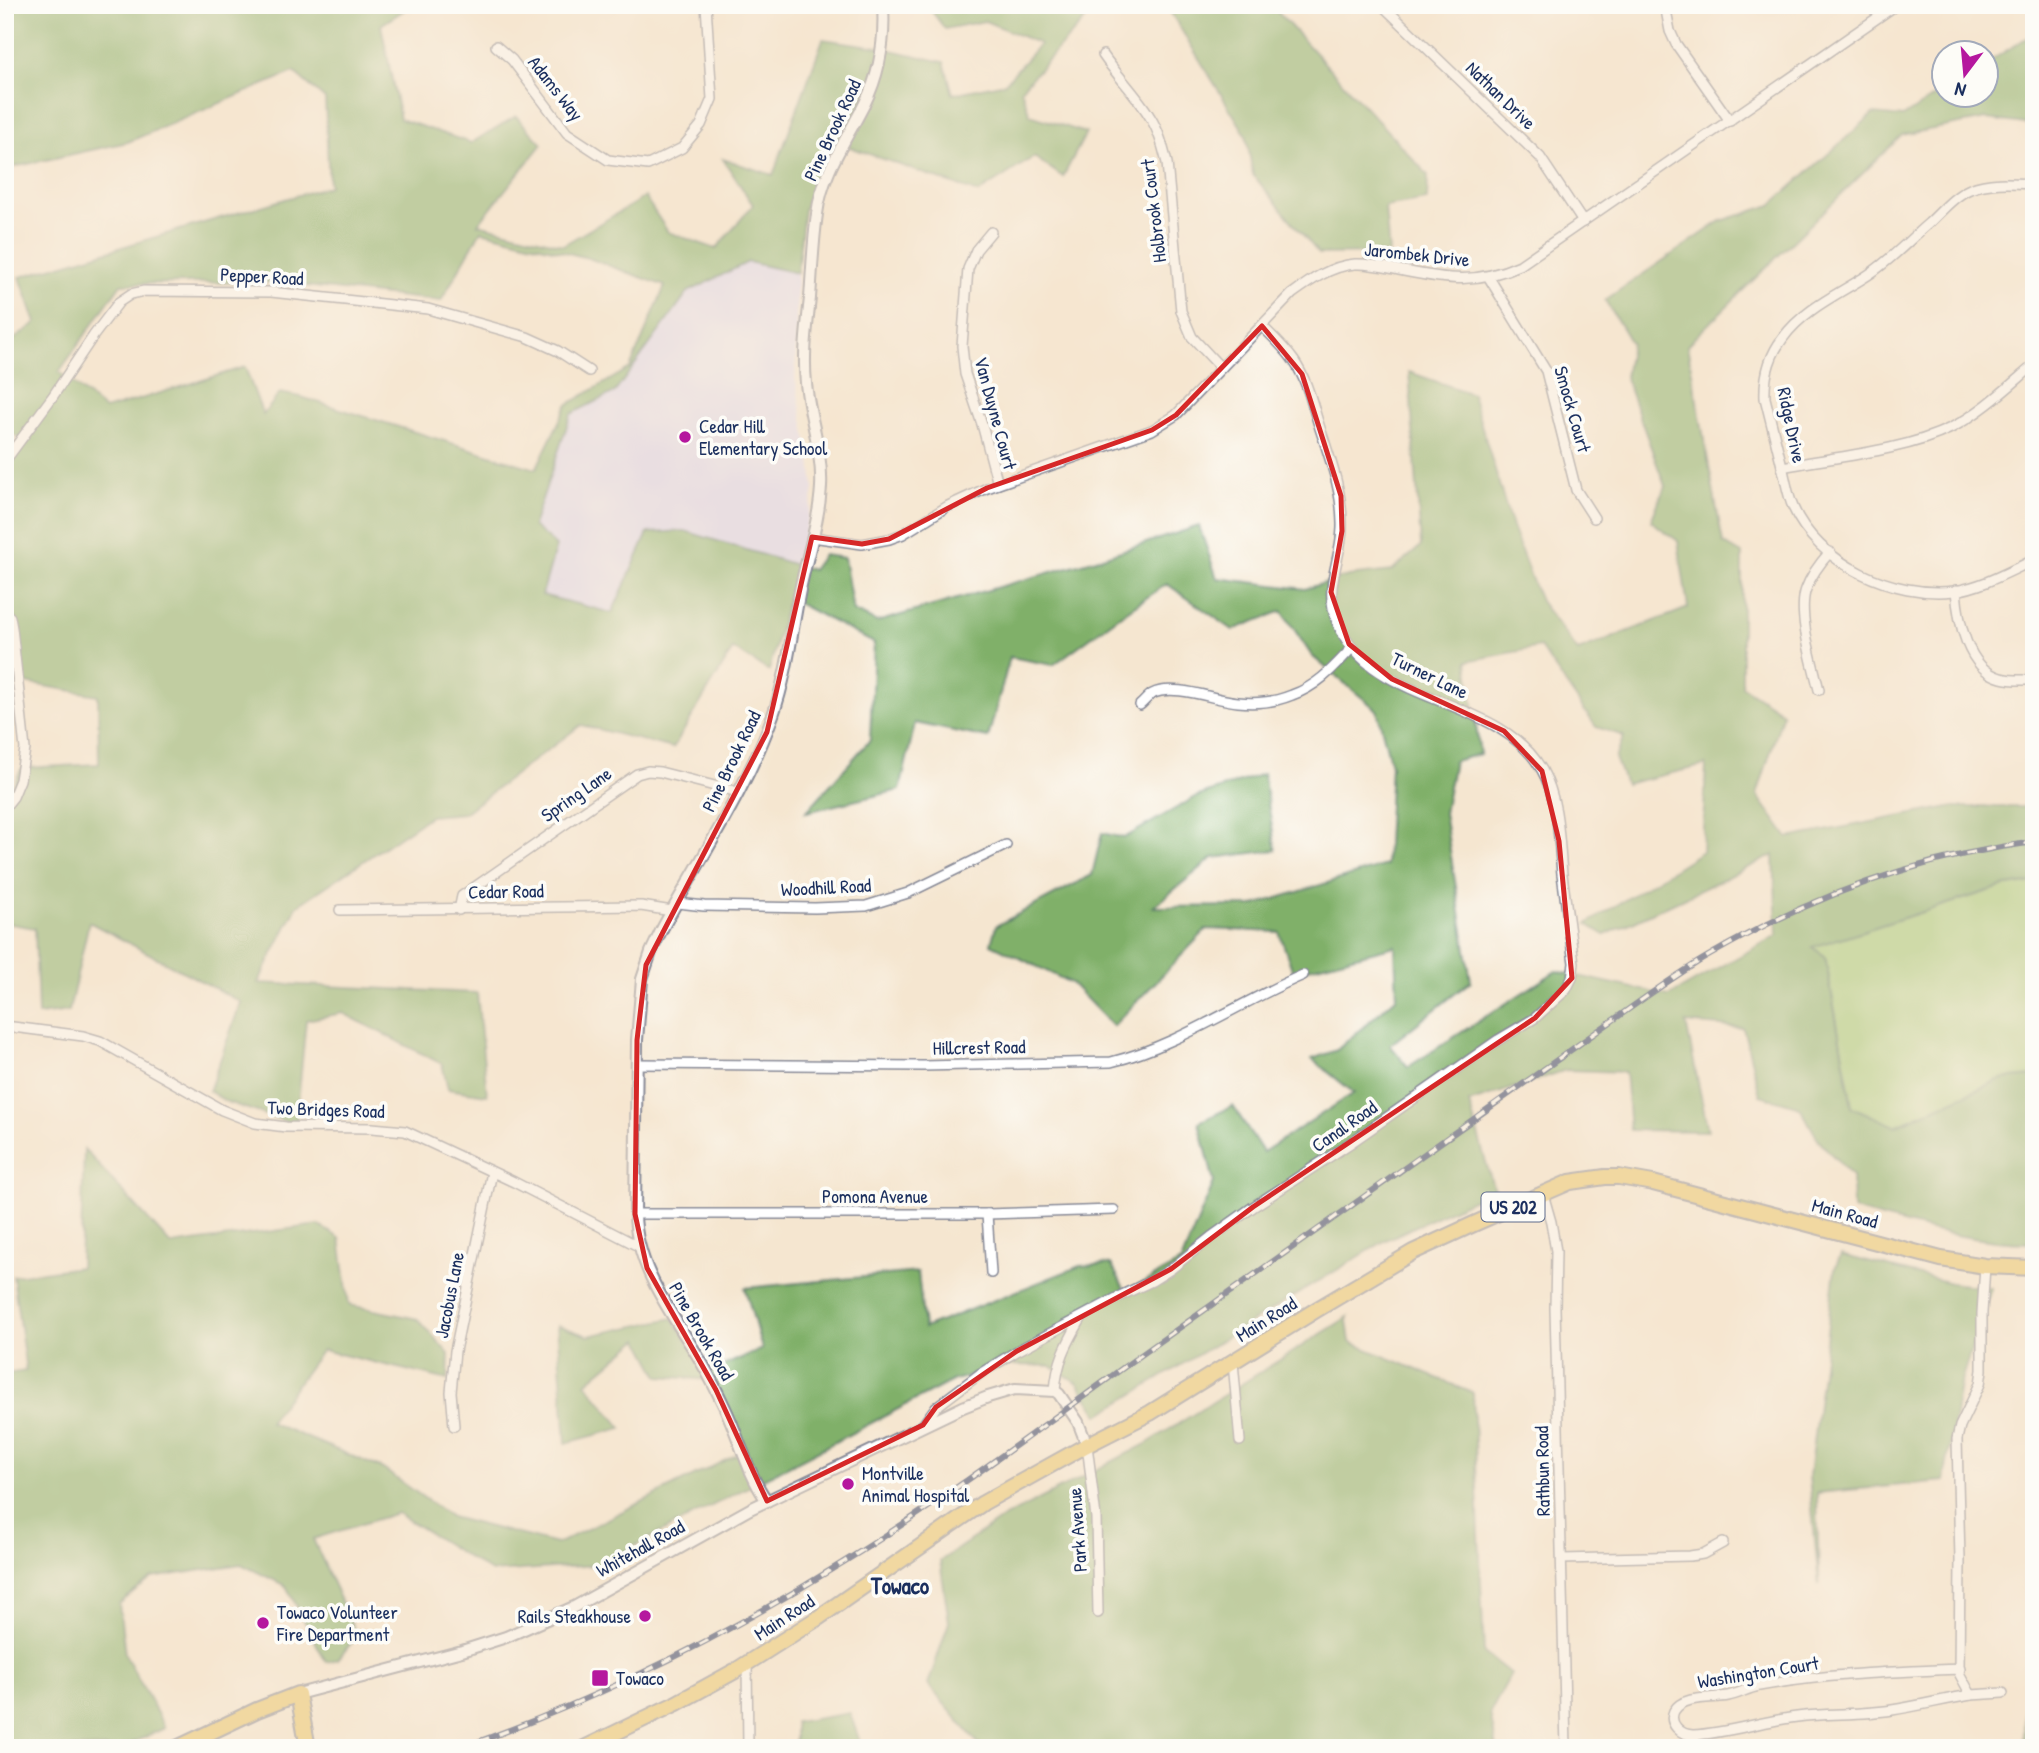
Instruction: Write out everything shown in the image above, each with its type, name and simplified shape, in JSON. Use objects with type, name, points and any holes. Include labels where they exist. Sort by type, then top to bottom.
[{"type":"main road","name":"Main Road","points":[[584,1748],[675,1704],[747,1663],[818,1618],[984,1503],[1150,1413],[1413,1252],[1570,1182],[1619,1177],[1653,1183],[1941,1259],[1985,1266],[2034,1268]]},
{"type":"main road","name":"Whitehall Road","points":[[177,1748],[298,1694]]},
{"type":"main road","points":[[298,1694],[308,1748]]},
{"type":"street","name":"Adams Way","points":[[496,46],[512,60],[567,133],[608,160],[648,165],[682,148],[701,125],[712,99],[706,5]]},
{"type":"street","name":"Pine Brook Road","points":[[767,1501],[756,1484],[718,1394],[656,1287],[640,1247],[635,1214],[642,979],[651,952],[738,792],[774,712],[782,685],[819,504],[821,469],[806,383],[805,356],[817,212],[829,172],[874,82],[884,26],[883,5]]},
{"type":"street","name":"Nathan Drive","points":[[1382,5],[1540,157],[1583,222]]},
{"type":"street","points":[[1665,5],[1670,31],[1676,44],[1730,121]]},
{"type":"street","name":"Jarombek Drive","points":[[813,537],[862,544],[890,539],[948,506],[998,484],[1153,430],[1176,415],[1292,294],[1309,281],[1341,267],[1368,264],[1452,280],[1488,276],[1520,265],[1896,5]]},
{"type":"street","name":"Holbrook Court","points":[[1103,55],[1139,100],[1157,130],[1167,163],[1181,311],[1192,337],[1221,368]]},
{"type":"street","name":"Ridge Drive","points":[[2034,184],[1978,186],[1959,195],[1884,263],[1791,328],[1772,356],[1764,383],[1765,397],[1792,505],[1815,540],[1858,572],[1883,583],[1938,592],[1984,583],[2034,561]]},
{"type":"street","name":"Van Duyne Court","points":[[991,232],[979,244],[968,269],[962,346],[965,374],[998,484]]},
{"type":"street","name":"Smock Court","points":[[1488,276],[1546,371],[1576,490],[1594,518]]},
{"type":"street","name":"Pepper Road","points":[[5,461],[119,302],[144,291],[271,292],[428,309],[527,337],[558,351],[589,371]]},
{"type":"street","name":"Turner Lane","points":[[1262,326],[1286,350],[1302,374],[1341,496],[1342,531],[1331,592],[1336,619],[1352,648],[1368,664],[1392,679],[1504,731],[1535,759],[1552,797],[1569,927]]},
{"type":"street","points":[[1782,467],[1907,444],[1934,436],[1971,416],[2034,365]]},
{"type":"street","points":[[1819,690],[1803,603],[1811,576],[1829,552]]},
{"type":"street","points":[[1955,590],[1961,630],[1966,643],[1983,668],[2001,678],[2034,680]]},
{"type":"street","points":[[5,612],[10,617],[12,628],[25,749],[20,780],[5,807]]},
{"type":"street","points":[[1140,705],[1151,694],[1167,690],[1236,702],[1278,700],[1316,683],[1352,648]]},
{"type":"street","name":"Spring Lane","points":[[459,910],[461,896],[636,774],[660,772],[738,792]]},
{"type":"street","name":"Woodhill Road","points":[[675,907],[866,906],[908,893],[1006,845]]},
{"type":"street","name":"Cedar Road","points":[[340,910],[675,907]]},
{"type":"street","name":"Canal Road","points":[[923,1425],[936,1406],[981,1373],[1171,1269],[1254,1207],[1498,1040],[1535,1018],[1566,990],[1572,978],[1574,964],[1569,927]]},
{"type":"street","name":"Hillcrest Road","points":[[638,1064],[923,1066],[1111,1062],[1166,1043],[1303,975]]},
{"type":"street","name":"Two Bridges Road","points":[[5,1026],[83,1036],[100,1041],[222,1110],[255,1123],[286,1127],[405,1131],[640,1247]]},
{"type":"street","name":"Jacobus Lane","points":[[454,1426],[450,1392],[455,1351],[492,1172]]},
{"type":"street","name":"Rathbun Road","points":[[1543,1194],[1556,1251],[1555,1308],[1566,1748]]},
{"type":"street","name":"Pomona Avenue","points":[[635,1214],[987,1214],[1114,1210]]},
{"type":"street","points":[[987,1214],[991,1273]]},
{"type":"street","points":[[1970,1695],[1959,1673],[1957,1439],[1981,1377],[1985,1266]]},
{"type":"street","points":[[1082,1318],[1061,1354],[1055,1391],[1078,1422],[1087,1445]]},
{"type":"street","points":[[1233,1362],[1240,1441]]},
{"type":"street","name":"Whitehall Road","points":[[298,1694],[462,1651],[518,1632],[574,1607],[767,1501],[923,1425],[988,1396],[1015,1389],[1055,1391]]},
{"type":"street","name":"Park Avenue","points":[[1087,1445],[1096,1518],[1098,1613]]},
{"type":"street","points":[[1562,1559],[1690,1556],[1703,1554],[1724,1543]]},
{"type":"street","points":[[747,1663],[748,1748]]},
{"type":"street","name":"Washington Court","points":[[1959,1669],[1871,1674],[1756,1687],[1730,1696],[1686,1701],[1675,1709],[1673,1722],[1677,1729],[1689,1735],[1724,1732],[1787,1718],[1892,1710],[1970,1695],[2003,1693]]},
{"type":"highlighted area","points":[[1262,326],[1302,374],[1341,496],[1342,531],[1331,592],[1349,644],[1392,679],[1504,731],[1542,771],[1559,841],[1572,978],[1535,1018],[1253,1207],[1171,1269],[1017,1351],[936,1407],[923,1425],[767,1501],[716,1390],[647,1268],[635,1214],[637,1040],[646,965],[767,732],[812,537],[862,544],[889,539],[987,488],[1152,430],[1176,415]]},
{"type":"shaded area","name":"Cedar Hill Elementary School","points":[[748,262],[797,273],[795,379],[814,489],[799,566],[685,531],[612,613],[541,595],[555,546],[533,526],[571,414],[615,392],[688,292]]},
{"type":"green space","points":[[5,5],[412,5],[381,25],[400,119],[471,143],[516,116],[542,144],[478,224],[563,245],[645,197],[668,232],[716,249],[753,205],[723,159],[773,175],[823,39],[878,47],[944,62],[953,94],[1005,83],[1040,44],[985,21],[945,29],[927,5],[1099,5],[1021,89],[1030,115],[1086,133],[1063,177],[1034,157],[978,193],[830,140],[804,210],[797,273],[748,262],[688,292],[615,392],[571,414],[533,526],[556,546],[542,595],[612,613],[648,533],[685,531],[812,570],[823,555],[844,558],[853,611],[877,622],[1093,560],[1199,526],[1217,578],[1305,589],[1348,576],[1392,571],[1421,546],[1409,372],[1472,394],[1512,527],[1540,601],[1578,651],[1688,608],[1678,541],[1651,521],[1665,486],[1625,377],[1631,343],[1605,300],[1721,221],[1771,205],[1873,114],[1903,117],[1930,99],[1930,108],[2000,108],[2000,55],[2034,33],[2034,125],[1986,119],[1902,135],[1687,345],[1723,543],[1742,554],[1742,686],[1783,713],[1757,795],[1788,838],[1949,807],[2034,807],[2034,882],[2001,887],[1812,947],[1825,956],[1852,1107],[1895,1126],[2001,1079],[2034,1076],[2034,1243],[1965,1237],[1853,1210],[1852,1176],[1819,1141],[1800,1107],[1760,1095],[1743,1028],[1686,1023],[1708,1131],[1630,1130],[1625,1072],[1566,1070],[1469,1103],[1494,1190],[1388,1239],[1099,1415],[1078,1383],[1050,1366],[1011,1365],[954,1380],[598,1565],[491,1572],[397,1513],[313,1539],[357,1636],[338,1659],[326,1662],[286,1586],[241,1564],[152,1578],[119,1604],[125,1654],[165,1728],[121,1748],[5,1748],[5,1374],[26,1371],[13,1276],[80,1267],[84,1149],[171,1245],[318,1225],[340,1238],[349,1305],[418,1319],[449,1354],[448,1380],[322,1350],[269,1422],[383,1469],[451,1517],[557,1544],[746,1450],[710,1380],[659,1376],[639,1339],[586,1383],[622,1428],[566,1443],[557,1325],[588,1336],[673,1318],[707,1373],[762,1349],[745,1288],[918,1272],[924,1328],[1080,1266],[1111,1264],[1126,1292],[1181,1262],[1214,1182],[1199,1122],[1233,1106],[1263,1152],[1354,1093],[1312,1059],[1337,1050],[1397,997],[1395,946],[1293,972],[1279,932],[1207,929],[1113,1026],[1071,983],[991,944],[996,926],[1092,875],[1102,833],[1124,838],[1196,797],[1263,774],[1276,850],[1213,858],[1153,907],[1252,906],[1386,865],[1391,765],[1377,710],[1312,656],[1282,611],[1233,630],[1167,584],[1053,665],[1010,657],[988,738],[915,723],[900,790],[806,812],[870,740],[874,643],[788,598],[769,671],[733,649],[673,748],[581,725],[464,813],[430,816],[297,906],[258,983],[477,993],[487,1095],[448,1089],[442,1064],[343,1013],[306,1020],[296,1125],[227,1102],[209,1091],[241,1002],[89,922],[69,1011],[38,1015],[35,928],[5,923],[5,800],[22,768],[99,764],[98,695],[19,682],[5,691],[5,460],[21,439],[5,429],[5,339],[10,342],[36,323],[20,277],[329,186],[325,99],[294,72],[128,142],[5,169]],"holes":[[[481,231],[588,258],[665,286],[630,368],[567,405],[536,469],[301,397],[280,393],[263,415],[245,367],[105,410],[59,372],[121,284],[269,282],[441,301]],[[1540,647],[1596,727],[1624,736],[1615,758],[1625,784],[1706,765],[1702,851],[1587,924],[1605,935],[1774,855],[1777,935],[1669,996],[1556,971],[1408,1067],[1390,1045],[1471,981],[1444,813],[1454,761],[1480,754],[1467,661]]]},
{"type":"green space","points":[[1166,5],[1271,5],[1428,175],[1427,200],[1385,207],[1389,253],[1319,254],[1253,175],[1246,135]]},
{"type":"green space","points":[[2034,882],[2034,1076],[2001,1079],[1895,1127],[1852,1107],[1825,956],[1811,947],[2001,887]]},
{"type":"green space","points":[[1841,1255],[1951,1283],[1991,1288],[1960,1385],[1944,1481],[1817,1493],[1819,1585],[1809,1476],[1835,1268]]},
{"type":"green space","points":[[1348,1317],[1350,1342],[1473,1393],[1484,1653],[1511,1674],[1490,1713],[1497,1748],[982,1748],[928,1685],[949,1622],[940,1561],[1003,1518],[1146,1444]]},
{"type":"green space","points":[[2024,1689],[2034,1689],[2034,1748],[2024,1748]]},
{"type":"green space","points":[[850,1713],[862,1748],[795,1748],[795,1722]]},
{"type":"railway","points":[[461,1748],[560,1710],[656,1666],[797,1591],[880,1539],[990,1464],[1646,997],[1710,955],[1787,915],[1866,882],[1949,858],[2034,842]]},
{"type":"place","name":"Cedar Hill Elementary School","points":[[685,437]]},
{"type":"place","name":"Montville Animal Hospital","points":[[848,1484]]},
{"type":"place","name":"Rails Steakhouse","points":[[645,1616]]},
{"type":"place","name":"Towaco Volunteer Fire Department","points":[[263,1623]]},
{"type":"place","name":"Towaco","points":[[600,1678]]},
{"type":"district","name":"Towaco","points":[[900,1585]]}]
